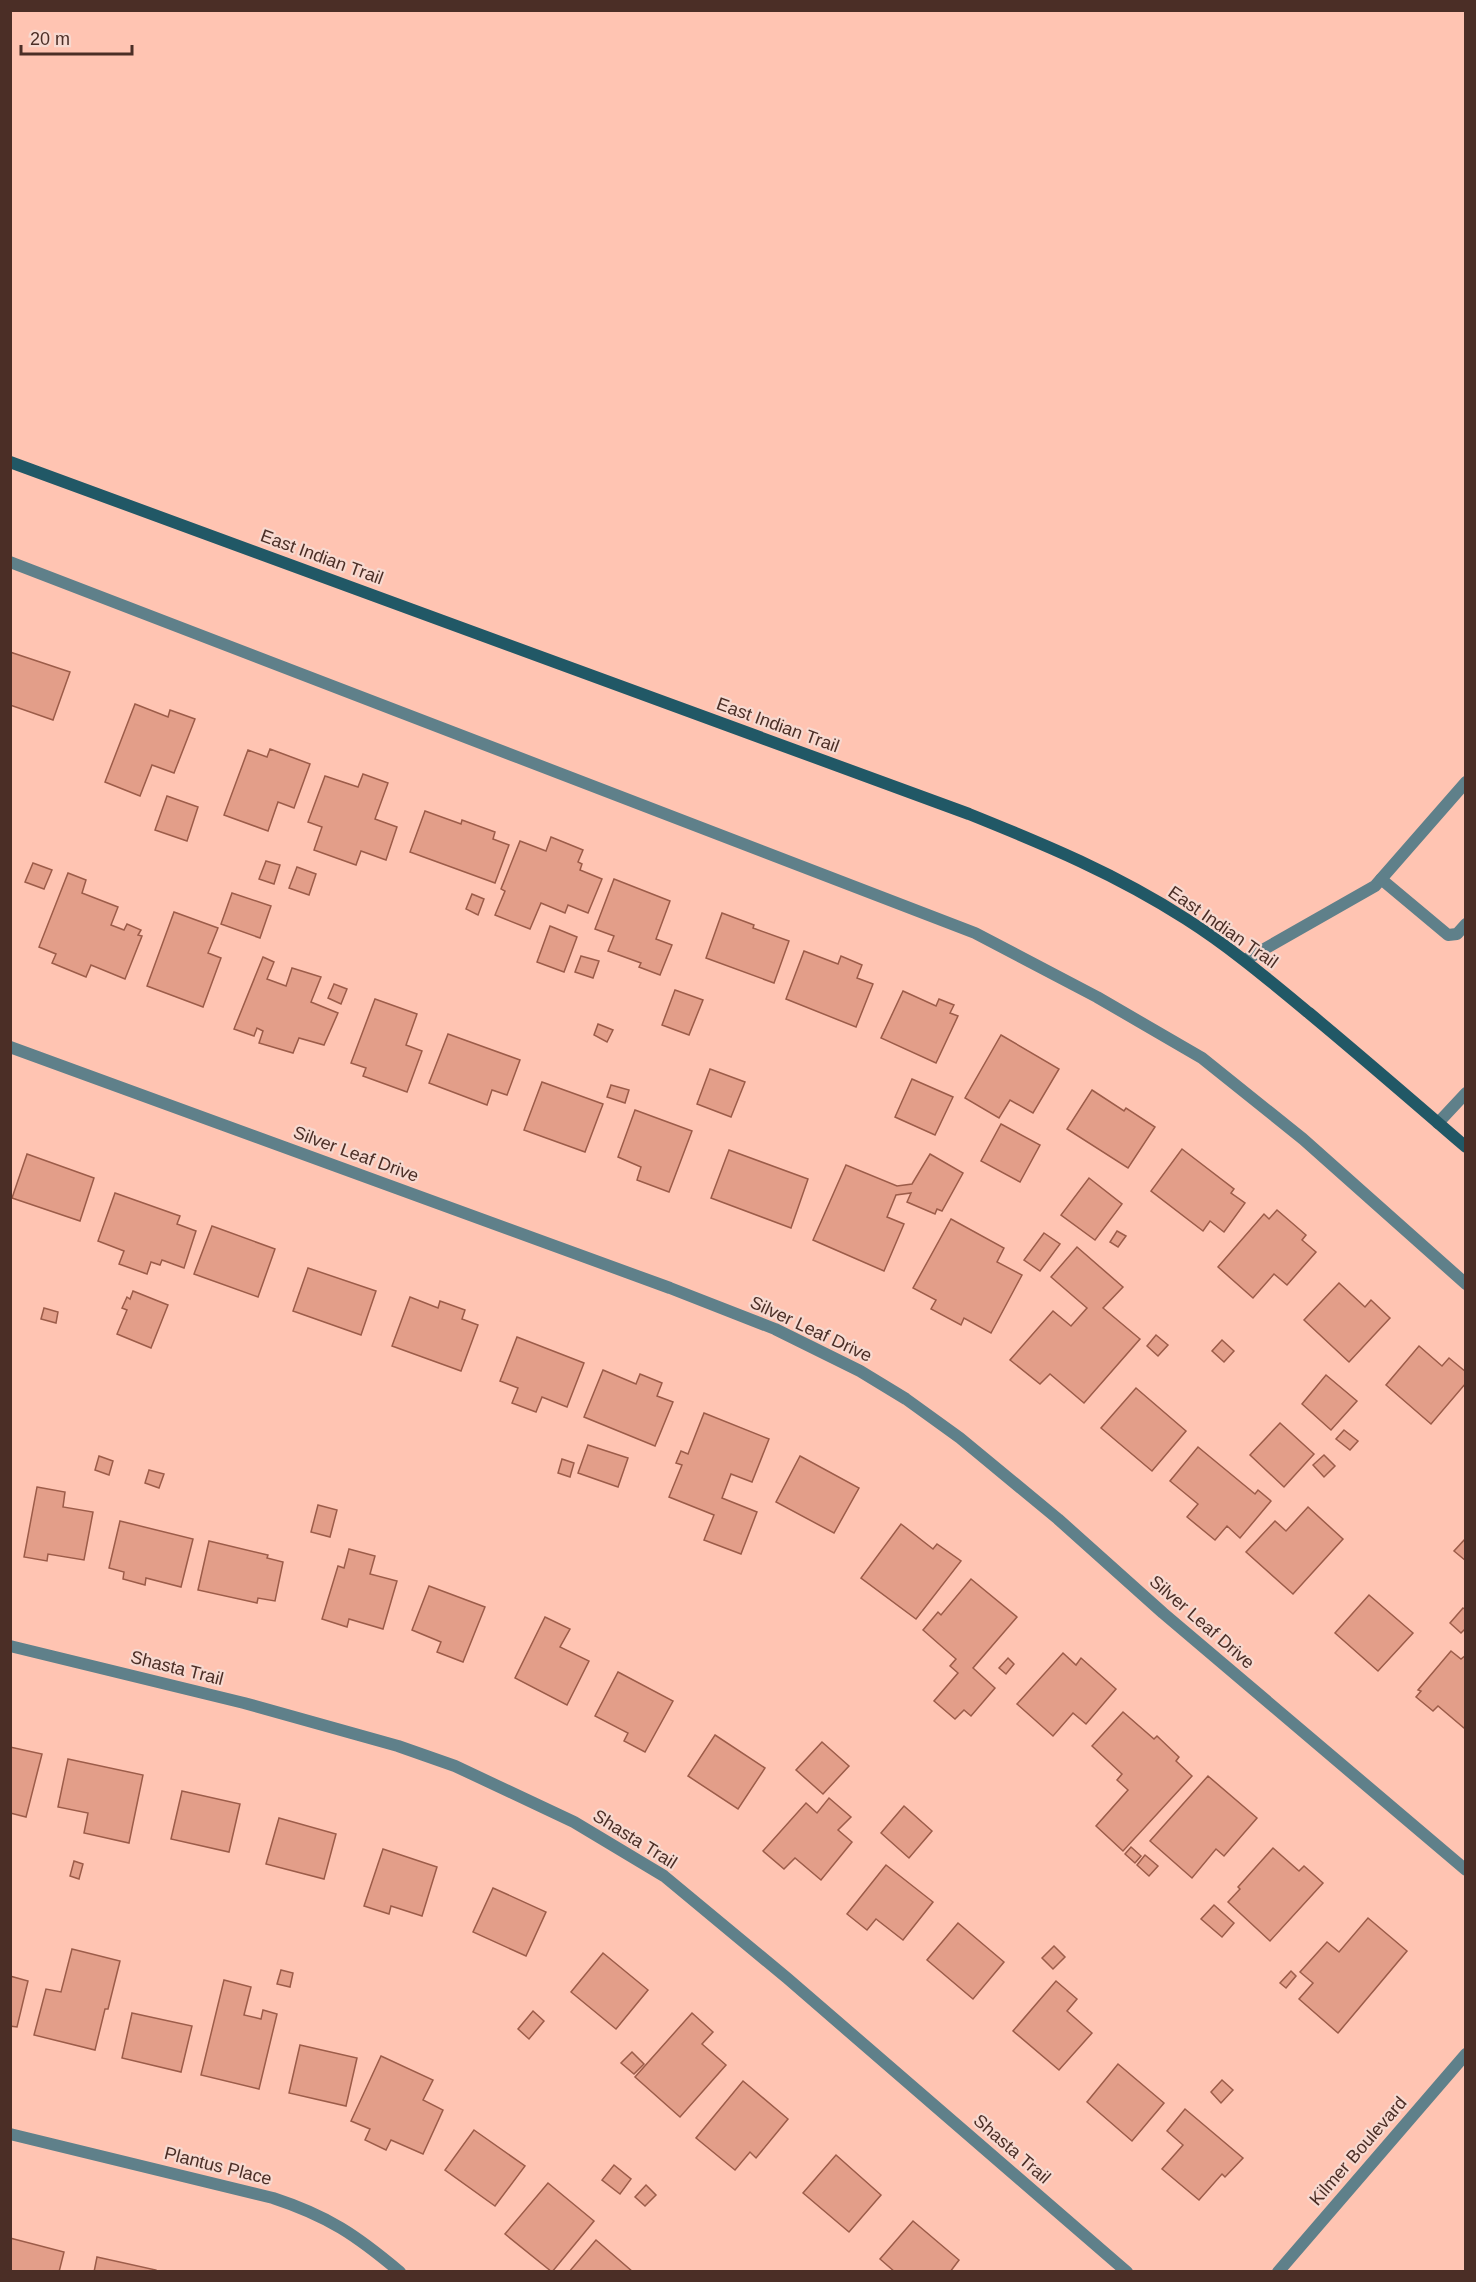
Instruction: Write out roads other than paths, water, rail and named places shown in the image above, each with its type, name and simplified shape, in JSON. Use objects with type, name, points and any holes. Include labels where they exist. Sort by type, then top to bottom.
[{"type":"main road","name":"East Indian Trail","points":[[10,462],[1057,849],[1099,869],[1186,919],[1245,960],[1466,1147]]},
{"type":"street","points":[[10,562],[975,933],[1097,997],[1202,1058],[1303,1139],[1466,1284]]},
{"type":"street","points":[[1245,960],[1375,886],[1466,782]]},
{"type":"street","points":[[1381,879],[1448,935],[1457,934],[1466,924]]},
{"type":"street","name":"Silver Leaf Drive","points":[[10,1047],[670,1288],[775,1329],[860,1371],[906,1399],[960,1438],[1466,1870]]},
{"type":"street","points":[[1438,1123],[1466,1093]]},
{"type":"street","name":"Shasta Trail","points":[[10,1646],[244,1703],[398,1746],[455,1766],[574,1822],[664,1876],[787,1978],[1128,2271]]},
{"type":"street","name":"Kilmer Boulevard","points":[[1278,2271],[1466,2054]]},
{"type":"street","name":"Plantus Place","points":[[10,2134],[301,2207],[354,2235],[399,2271]]}]
